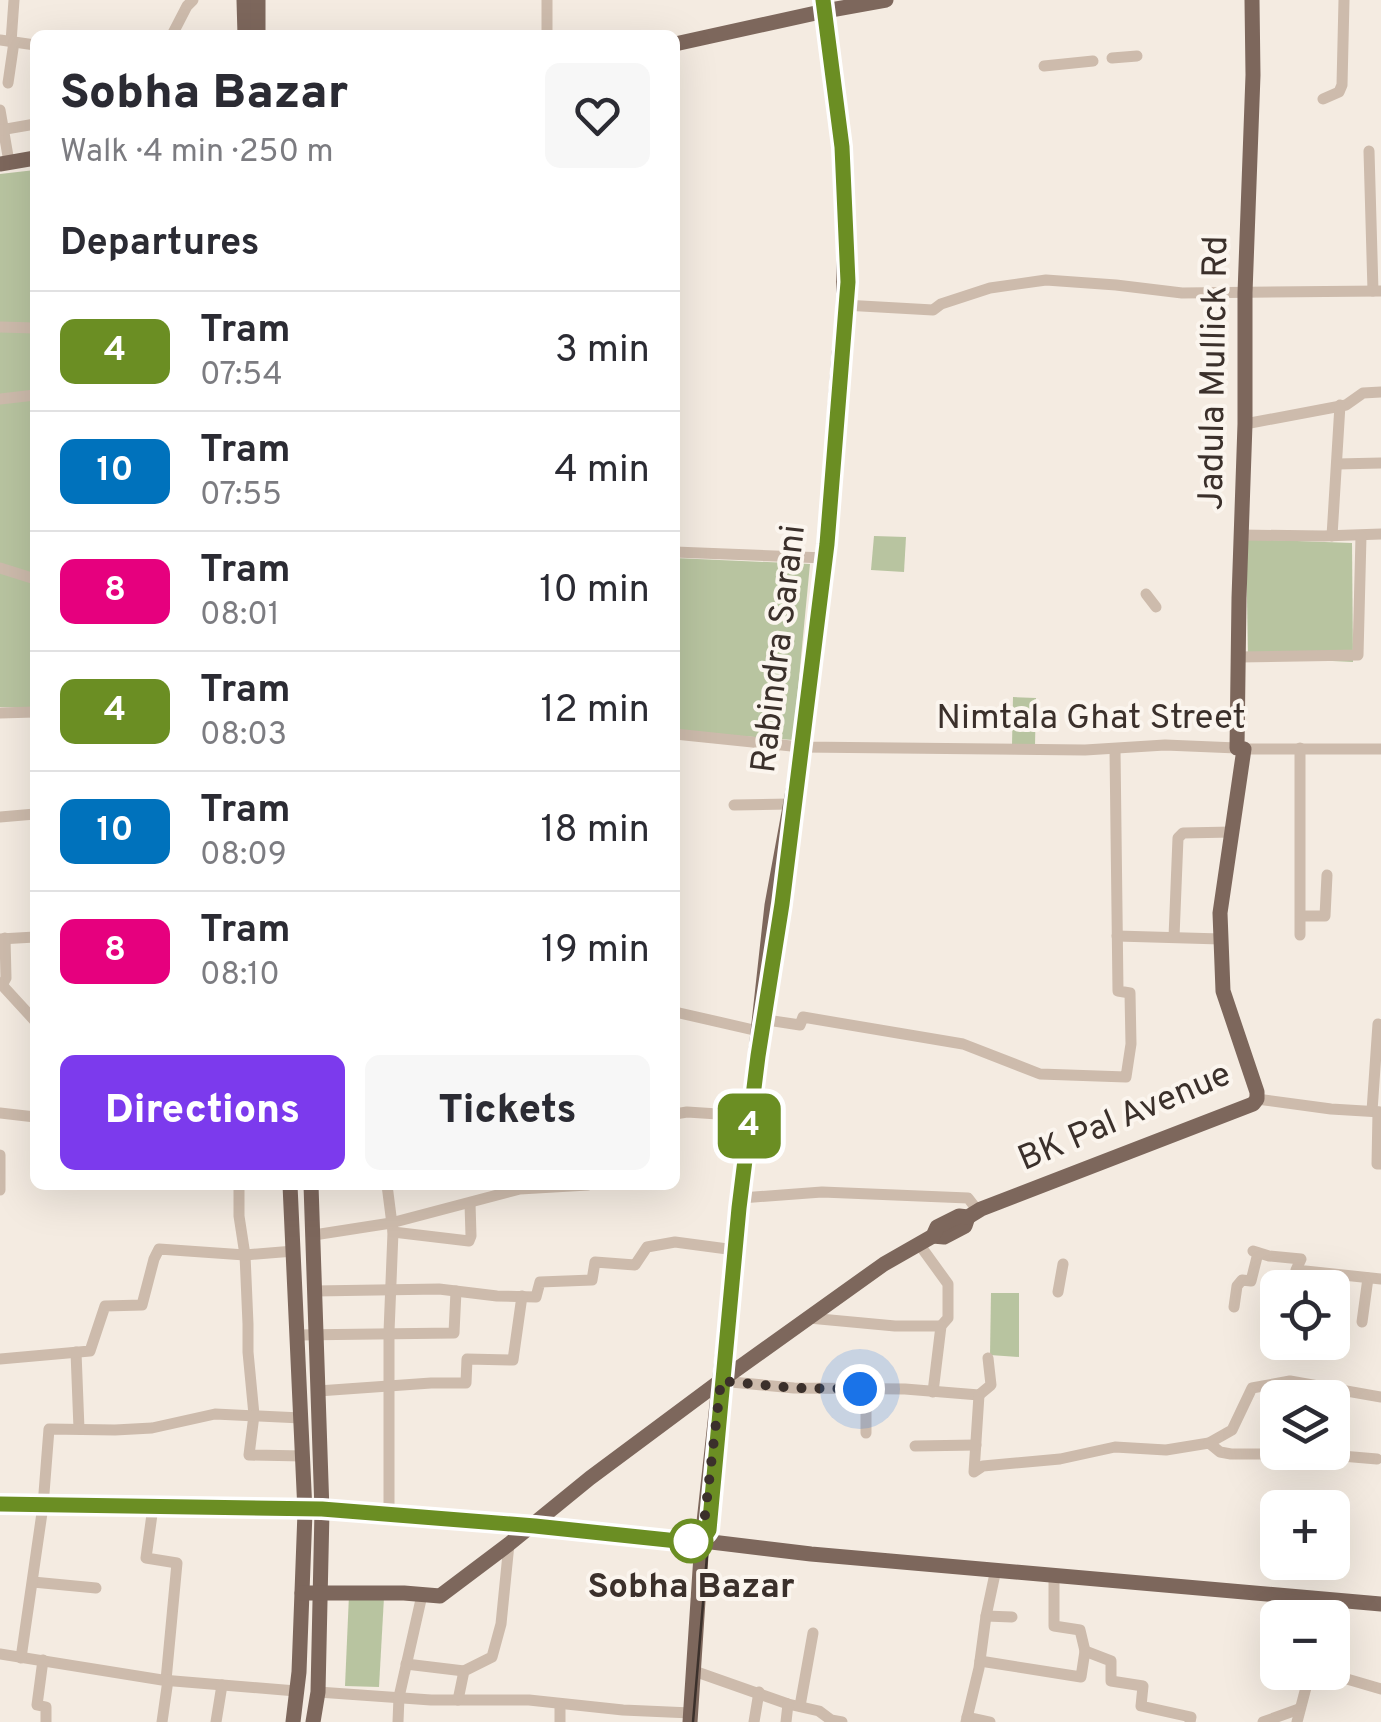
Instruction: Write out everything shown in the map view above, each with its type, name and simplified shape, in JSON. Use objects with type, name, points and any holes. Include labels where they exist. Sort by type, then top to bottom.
[{"type":"main road","points":[[244,0],[245,30]]},
{"type":"main road","points":[[258,0],[258,30]]},
{"type":"main road","points":[[680,43],[824,5],[886,0]]},
{"type":"main road","name":"Jadula Mullick Rd","points":[[1241,749],[1238,657],[1252,0]]},
{"type":"main road","name":"Rabindra Sarani","points":[[691,1718],[702,1540],[772,905],[801,747],[825,558],[844,305],[845,180],[824,5]]},
{"type":"main road","points":[[3,166],[30,163]]},
{"type":"main road","name":"BK Pal Avenue","points":[[302,1592],[440,1596],[590,1478],[884,1264],[926,1240],[937,1227],[1253,1104],[1257,1099],[1224,991],[1220,913],[1241,749]]},
{"type":"main road","points":[[290,1190],[303,1456],[314,1510],[302,1592],[300,1672],[293,1722]]},
{"type":"main road","points":[[311,1190],[318,1391],[314,1510],[320,1593],[318,1692],[313,1722]]},
{"type":"main road","points":[[0,1506],[314,1510],[389,1515],[702,1540],[811,1554],[1381,1604]]},
{"type":"street","points":[[8,84],[8,41],[14,0]]},
{"type":"street","points":[[175,30],[192,0]]},
{"type":"street","points":[[546,0],[548,30]]},
{"type":"street","points":[[1323,99],[1338,92],[1342,85],[1344,0]]},
{"type":"street","points":[[1112,58],[1137,56]]},
{"type":"street","points":[[1044,66],[1092,61]]},
{"type":"street","points":[[0,110],[3,166]]},
{"type":"street","points":[[2,130],[30,125]]},
{"type":"street","points":[[844,305],[932,310],[990,288],[1046,280],[1182,293],[1377,291],[1369,152]]},
{"type":"street","points":[[0,327],[30,328]]},
{"type":"street","points":[[1245,424],[1346,405],[1363,393],[1381,392]]},
{"type":"street","points":[[0,399],[30,396]]},
{"type":"street","points":[[1332,536],[1340,405]]},
{"type":"street","points":[[1336,464],[1381,463]]},
{"type":"street","points":[[1240,535],[1381,534]]},
{"type":"street","points":[[1238,657],[1358,655],[1361,536]]},
{"type":"street","points":[[680,552],[825,558]]},
{"type":"street","points":[[0,569],[30,578]]},
{"type":"street","points":[[0,712],[30,712]]},
{"type":"street","name":"Nimtala Ghat Street","points":[[680,735],[801,747],[1381,749]]},
{"type":"street","points":[[1300,748],[1300,935]]},
{"type":"street","points":[[680,1013],[759,1025],[800,1026],[803,1017],[963,1044],[1040,1074],[1126,1077],[1130,993],[1118,991],[1115,750]]},
{"type":"street","points":[[734,805],[790,804]]},
{"type":"street","points":[[0,818],[30,815]]},
{"type":"street","points":[[1174,937],[1178,838],[1183,833],[1232,832]]},
{"type":"street","points":[[1300,916],[1325,916],[1328,875]]},
{"type":"street","points":[[1117,936],[1221,939]]},
{"type":"street","points":[[30,937],[2,938],[6,978],[1,986],[30,1016]]},
{"type":"street","points":[[1378,1024],[1377,1164],[1381,1164]]},
{"type":"street","points":[[1257,1099],[1377,1112]]},
{"type":"street","points":[[0,1113],[30,1117]]},
{"type":"street","points":[[680,1113],[750,1116]]},
{"type":"street","points":[[0,1155],[0,1190]]},
{"type":"street","points":[[240,1190],[254,1414],[249,1455],[303,1456]]},
{"type":"street","points":[[388,1190],[392,1228],[389,1515]]},
{"type":"street","points":[[314,1236],[392,1228],[520,1190]]},
{"type":"street","points":[[741,1198],[822,1192],[968,1198],[973,1214]]},
{"type":"street","points":[[392,1228],[468,1242],[470,1203]]},
{"type":"street","points":[[926,1240],[948,1284],[948,1318],[941,1326],[933,1392]]},
{"type":"street","points":[[315,1291],[392,1289],[536,1297],[540,1282],[592,1280],[596,1262],[635,1265],[647,1246],[676,1242],[735,1250]]},
{"type":"street","points":[[0,1359],[90,1351],[105,1306],[142,1304],[159,1249],[245,1255],[294,1251]]},
{"type":"street","points":[[1234,1306],[1238,1286],[1242,1280],[1250,1281],[1256,1252],[1300,1259],[1296,1270],[1374,1278],[1362,1322]]},
{"type":"street","points":[[1058,1292],[1064,1264]]},
{"type":"street","points":[[298,1334],[454,1334],[456,1291]]},
{"type":"street","points":[[318,1391],[466,1383],[467,1359],[513,1360],[522,1296]]},
{"type":"street","points":[[809,1318],[941,1326]]},
{"type":"street","points":[[76,1352],[78,1429]]},
{"type":"street","points":[[721,1381],[794,1388],[979,1395],[992,1384],[988,1358]]},
{"type":"street","points":[[979,1395],[974,1472],[984,1466],[1060,1459],[1114,1447],[1166,1450],[1209,1443],[1232,1430],[1252,1388],[1290,1381],[1381,1397]]},
{"type":"street","points":[[866,1389],[866,1433]]},
{"type":"street","points":[[22,1658],[44,1506],[48,1429],[152,1428],[215,1414],[301,1418]]},
{"type":"street","points":[[1209,1443],[1220,1452],[1232,1454],[1377,1459]]},
{"type":"street","points":[[915,1446],[976,1444]]},
{"type":"street","points":[[153,1507],[146,1558],[177,1563],[162,1722]]},
{"type":"street","points":[[406,1664],[464,1670],[492,1657],[501,1624],[509,1544]]},
{"type":"street","points":[[990,1722],[966,1719],[996,1569]]},
{"type":"street","points":[[980,1662],[1081,1676],[1085,1652],[1080,1630],[1054,1626],[1054,1574]]},
{"type":"street","points":[[33,1582],[96,1588]]},
{"type":"street","points":[[398,1722],[399,1697],[422,1594]]},
{"type":"street","points":[[986,1616],[1012,1617]]},
{"type":"street","points":[[786,1722],[800,1710],[812,1634]]},
{"type":"street","points":[[1085,1652],[1111,1660],[1111,1681],[1144,1686],[1141,1706],[1191,1717],[1190,1722]]},
{"type":"street","points":[[0,1654],[167,1680],[296,1691]]},
{"type":"street","points":[[42,1660],[37,1705],[46,1707],[46,1722]]},
{"type":"street","points":[[458,1700],[464,1670]]},
{"type":"street","points":[[694,1671],[842,1722]]},
{"type":"street","points":[[1350,1680],[1381,1689]]},
{"type":"street","points":[[216,1722],[222,1684]]},
{"type":"street","points":[[1263,1722],[1298,1716],[1305,1690]]},
{"type":"street","points":[[318,1692],[529,1700],[620,1716],[691,1718]]},
{"type":"street","points":[[754,1722],[759,1692]]},
{"type":"street","points":[[560,1704],[560,1722]]},
{"type":"green space","points":[[30,171],[30,708],[0,707],[0,174]]},
{"type":"green space","points":[[874,536],[906,537],[904,572],[871,570]]},
{"type":"green space","points":[[1246,539],[1352,543],[1353,662],[1248,657]]},
{"type":"green space","points":[[680,558],[810,564],[793,740],[680,731]]},
{"type":"green space","points":[[1013,697],[1036,698],[1035,745],[1012,745]]},
{"type":"green space","points":[[991,1293],[1019,1293],[1019,1357],[990,1355]]},
{"type":"green space","points":[[349,1595],[384,1597],[379,1687],[345,1686]]},
{"type":"tram line","points":[[693,1722],[739,1208],[827,544],[848,282],[842,147],[823,0]]},
{"type":"tram line","name":"4","points":[[0,1504],[322,1509],[687,1542],[700,1537],[708,1526],[707,1533],[709,1530],[739,1208],[827,544],[848,282],[845,180],[823,0]]},
{"type":"tram line","points":[[0,1508],[332,1513],[681,1545],[700,1540],[711,1526]]},
{"type":"place","name":"Sobha Bazar","points":[[691,1541]]},
{"type":"route","points":[[691,1541],[702,1540],[721,1381],[860,1389]]}]
